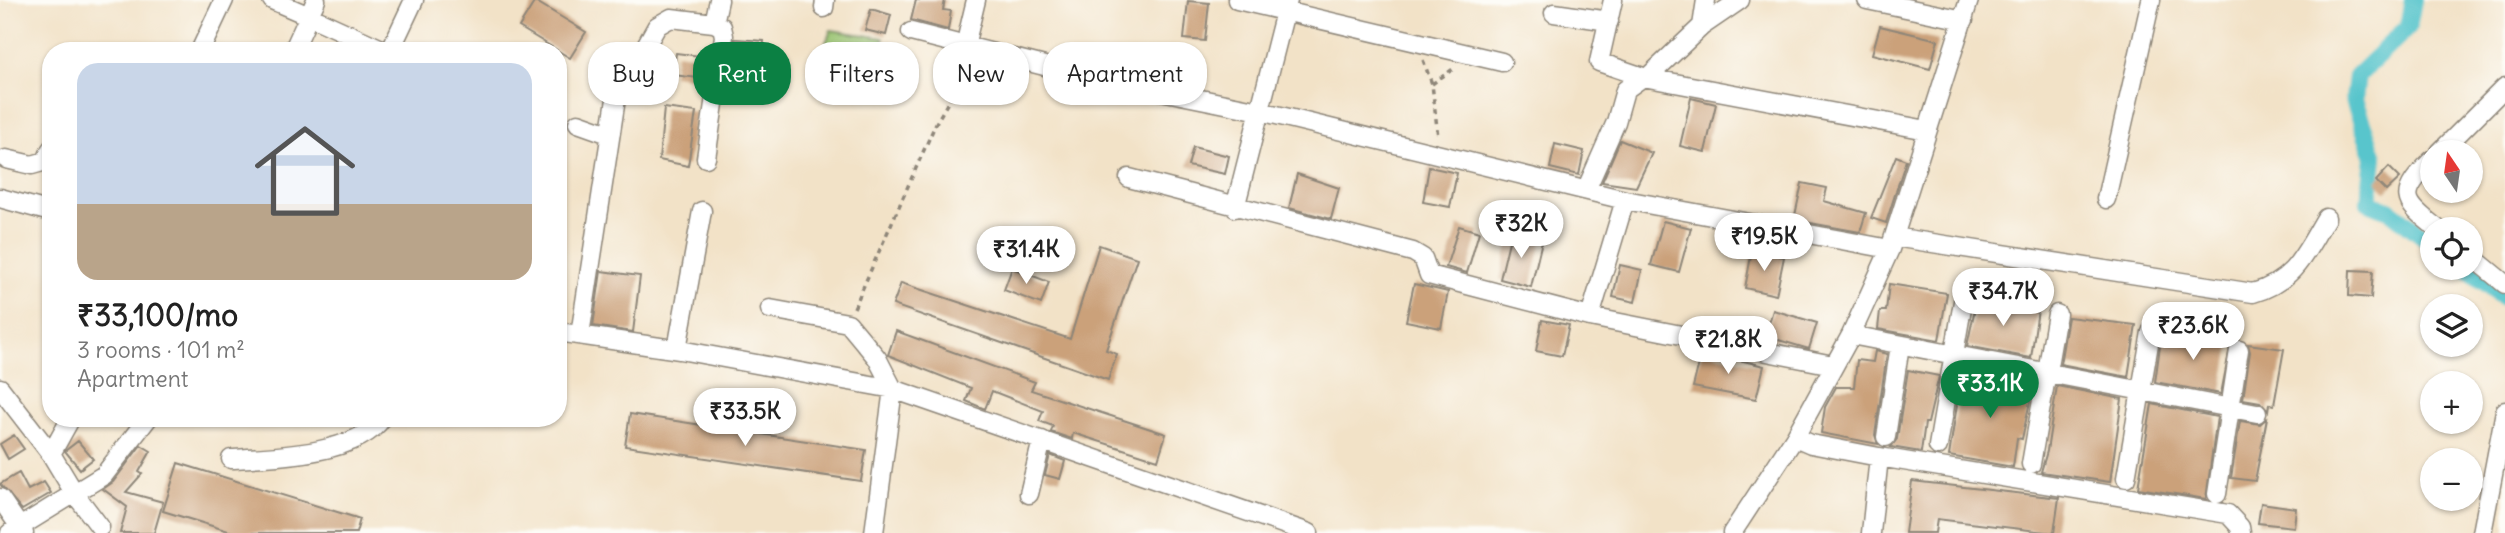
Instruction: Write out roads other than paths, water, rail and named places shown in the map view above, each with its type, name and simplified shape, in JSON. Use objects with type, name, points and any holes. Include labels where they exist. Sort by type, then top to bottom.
[{"type":"street","points":[[204,42],[224,0]]},
{"type":"street","points":[[272,0],[312,8],[372,42]]},
{"type":"street","points":[[393,42],[414,0]]},
{"type":"street","points":[[714,23],[719,0]]},
{"type":"street","points":[[959,42],[976,0]]},
{"type":"street","points":[[1237,0],[1287,5],[1416,42],[1502,62]]},
{"type":"street","points":[[1613,0],[1599,62],[1645,77],[1927,130]]},
{"type":"street","points":[[1702,26],[1706,0]]},
{"type":"street","points":[[1587,190],[1616,122],[1625,90],[1645,77],[1702,26],[1740,0]]},
{"type":"street","points":[[1867,0],[1964,20]]},
{"type":"street","points":[[1732,533],[1795,437],[1851,335],[1892,243],[1969,0]]},
{"type":"street","points":[[2106,199],[2151,0]]},
{"type":"street","points":[[1235,208],[1287,5]]},
{"type":"street","points":[[297,42],[312,8]]},
{"type":"street","points":[[1554,13],[1609,21]]},
{"type":"street","points":[[580,335],[615,99],[657,26],[671,18],[714,23],[722,27],[724,54],[706,158]]},
{"type":"street","points":[[911,32],[950,42]]},
{"type":"street","points":[[1029,62],[1260,111],[1625,200],[1892,243],[2253,293],[2269,289],[2294,271],[2326,218]]},
{"type":"street","points":[[2453,140],[2505,87]]},
{"type":"street","points":[[579,122],[610,134]]},
{"type":"street","points":[[6,159],[42,163]]},
{"type":"street","points":[[2420,173],[2410,183],[2407,195],[2413,209],[2423,217]]},
{"type":"street","points":[[1129,178],[1235,208],[1413,252],[1423,258],[1429,275],[1590,317],[1833,365]]},
{"type":"street","points":[[0,198],[42,210]]},
{"type":"street","points":[[1590,317],[1625,200]]},
{"type":"street","points":[[677,349],[702,211]]},
{"type":"street","points":[[2483,266],[2505,284]]},
{"type":"street","points":[[1938,446],[1964,296]]},
{"type":"street","points":[[770,309],[848,323],[877,358],[893,389],[874,533]]},
{"type":"street","points":[[2031,464],[2057,314]]},
{"type":"street","points":[[2126,478],[2151,332]]},
{"type":"street","points":[[567,333],[677,349],[893,389],[1310,533]]},
{"type":"street","points":[[1851,335],[2257,413]]},
{"type":"street","points":[[1886,437],[1900,345]]},
{"type":"street","points":[[2217,494],[2239,350]]},
{"type":"street","points":[[0,387],[51,454],[75,494],[100,527]]},
{"type":"street","points":[[2482,533],[2497,493],[2505,411]]},
{"type":"street","points":[[51,454],[66,427]]},
{"type":"street","points":[[0,498],[18,531],[104,475],[141,427]]},
{"type":"street","points":[[231,459],[303,453],[342,444],[369,433],[374,427]]},
{"type":"street","points":[[1795,437],[1811,444],[1879,457],[2228,514],[2240,527],[2241,533]]},
{"type":"street","points":[[1030,494],[1042,440]]},
{"type":"street","points":[[1871,533],[1879,457]]},
{"type":"waterway","points":[[2413,0],[2408,27],[2357,76],[2354,100],[2374,157],[2369,202],[2391,211],[2420,234]]},
{"type":"waterway","points":[[2482,280],[2505,298]]}]
